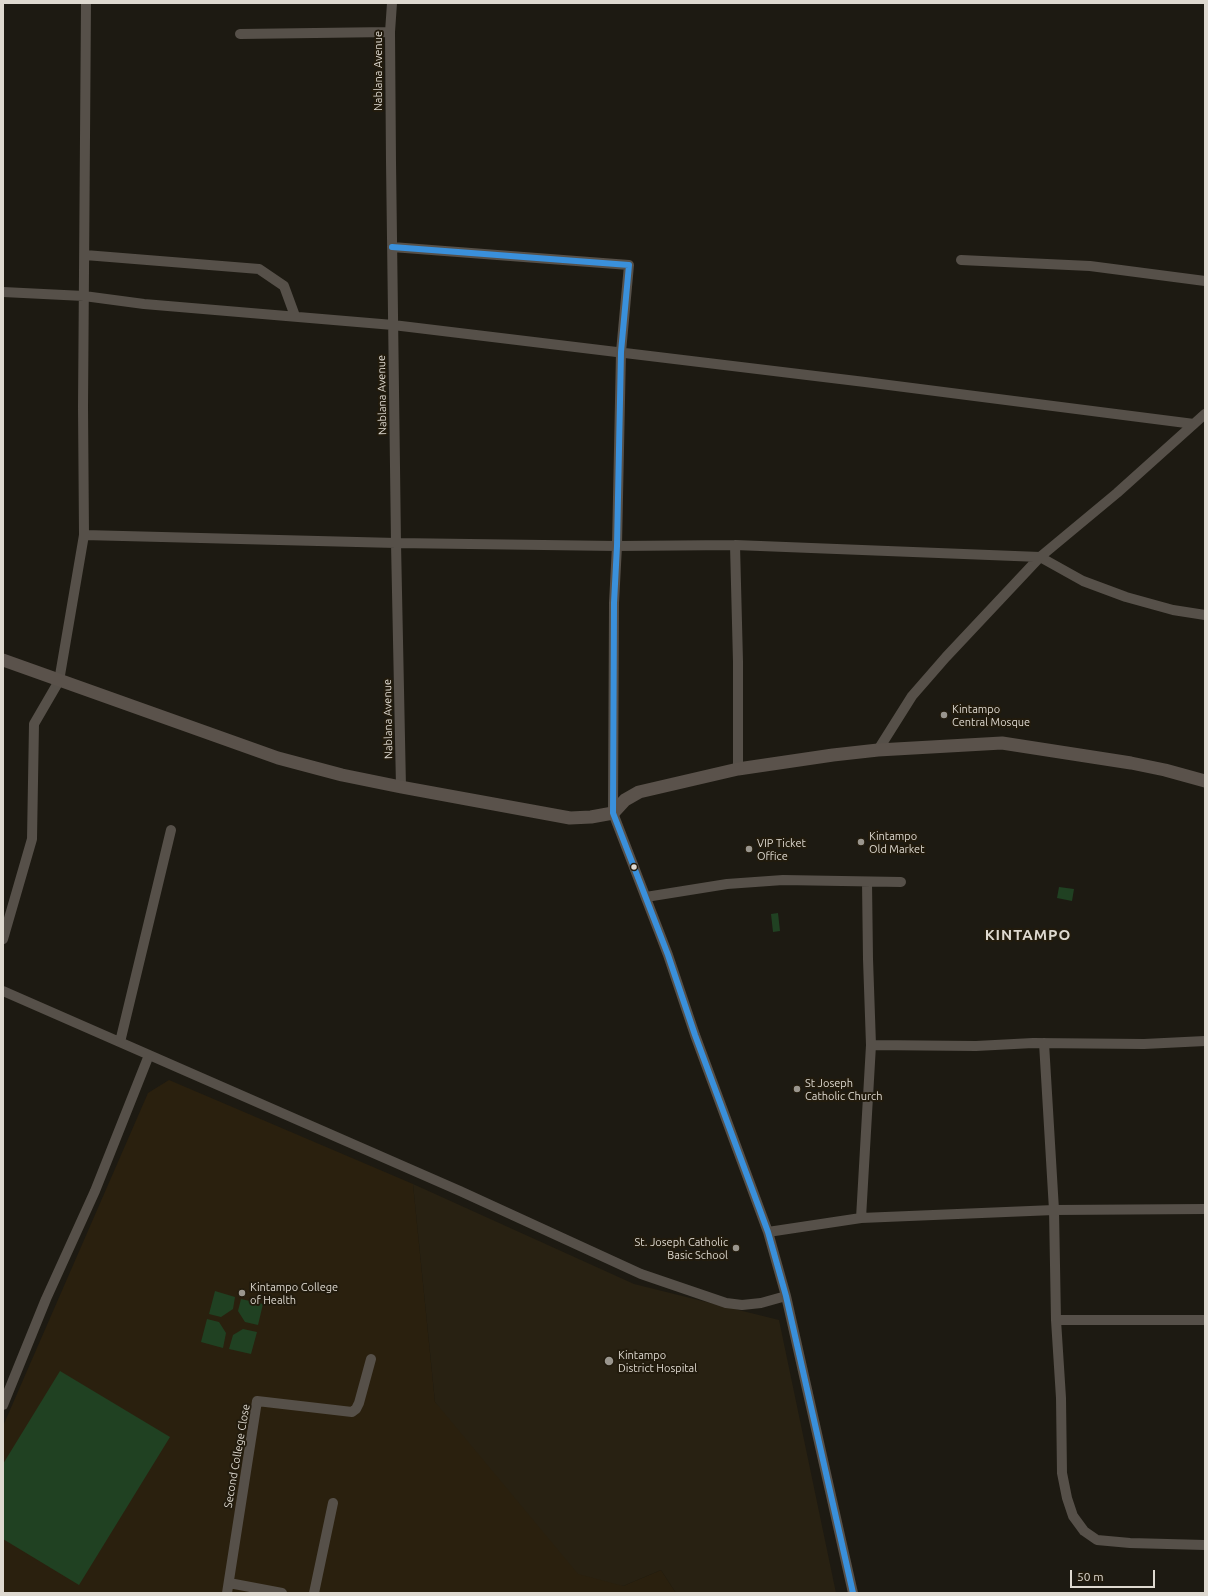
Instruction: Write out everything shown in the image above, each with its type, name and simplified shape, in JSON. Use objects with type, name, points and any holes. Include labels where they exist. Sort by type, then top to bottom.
[{"type":"main road","points":[[3,660],[278,758],[342,775],[570,818],[591,817],[613,813],[626,800],[638,792],[738,769],[878,750],[1002,744],[1131,763],[1165,770],[1205,781]]},
{"type":"street","points":[[3,939],[32,839],[34,724],[59,680],[84,535],[86,3]]},
{"type":"street","name":"Nablana Avenue","points":[[392,3],[390,32],[392,247],[401,787]]},
{"type":"street","points":[[240,34],[390,32]]},
{"type":"street","points":[[392,247],[629,265],[621,352],[617,546],[614,603],[613,813],[646,897],[768,1232],[786,1296],[854,1593]]},
{"type":"street","points":[[84,256],[259,269],[284,286],[295,316]]},
{"type":"street","points":[[961,260],[1090,266],[1205,281]]},
{"type":"street","points":[[3,292],[84,296],[144,304],[393,325],[1036,403],[1194,424]]},
{"type":"street","points":[[878,750],[912,696],[946,657],[1040,557],[1117,493],[1205,414]]},
{"type":"street","points":[[84,535],[396,543],[617,546],[735,545],[1040,557],[1083,581],[1126,597],[1173,610],[1205,615]]},
{"type":"street","points":[[735,545],[738,662],[738,769]]},
{"type":"street","points":[[120,1042],[171,830]]},
{"type":"street","points":[[646,897],[727,884],[783,880],[901,882]]},
{"type":"street","points":[[861,1218],[871,1045],[867,882]]},
{"type":"street","points":[[3,990],[467,1194],[641,1274],[726,1303],[761,1303],[786,1296]]},
{"type":"street","points":[[871,1045],[976,1046],[1044,1043],[1144,1044],[1205,1042]]},
{"type":"street","points":[[1044,1043],[1054,1210],[1056,1320],[1061,1398],[1062,1473],[1067,1498],[1073,1516],[1084,1531],[1097,1540],[1130,1543],[1205,1545]]},
{"type":"street","points":[[3,1405],[46,1299],[95,1191],[149,1055]]},
{"type":"street","points":[[768,1232],[861,1218],[1054,1210],[1205,1209]]},
{"type":"street","points":[[1056,1320],[1205,1320]]},
{"type":"street","name":"Second College Close","points":[[228,1588],[257,1401],[352,1412],[356,1409],[359,1403],[371,1359]]},
{"type":"street","points":[[314,1593],[333,1503]]},
{"type":"street","points":[[228,1588],[282,1593]]},
{"type":"shaded area","name":"Kintampo College of Health","points":[[169,1080],[413,1184],[435,1402],[623,1586],[661,1570],[676,1593],[3,1593],[3,1426],[148,1093]]},
{"type":"shaded area","name":"Kintampo District Hospital","points":[[413,1184],[634,1284],[779,1320],[836,1593],[676,1593],[661,1570],[623,1586],[578,1574],[435,1402]]},
{"type":"green space","points":[[1059,887],[1074,889],[1072,901],[1057,898]]},
{"type":"green space","points":[[778,913],[780,931],[773,932],[771,914]]},
{"type":"green space","points":[[215,1291],[235,1297],[233,1309],[221,1317],[209,1314]]},
{"type":"green space","points":[[241,1299],[263,1304],[258,1325],[245,1322],[238,1311]]},
{"type":"green space","points":[[207,1319],[219,1322],[226,1333],[223,1348],[201,1342]]},
{"type":"green space","points":[[243,1329],[257,1332],[251,1354],[229,1349],[233,1335]]},
{"type":"green space","points":[[60,1371],[170,1437],[79,1585],[3,1539],[3,1464]]},
{"type":"transit line","points":[[392,247],[629,265],[621,352],[617,546],[614,603],[613,813],[668,955],[695,1035],[768,1232],[786,1296],[853,1593]]},
{"type":"place","name":"Kintampo Central Mosque","points":[[944,715]]},
{"type":"place","name":"Kintampo Old Market","points":[[861,842]]},
{"type":"place","name":"VIP Ticket Office","points":[[749,849]]},
{"type":"place","name":"St Joseph Catholic Church","points":[[797,1089]]},
{"type":"place","name":"St. Joseph Catholic Basic School","points":[[736,1248]]},
{"type":"place","name":"Kintampo College of Health","points":[[242,1293]]},
{"type":"place","name":"Kintampo District Hospital","points":[[609,1361]]},
{"type":"district","name":"KINTAMPO","points":[[1028,935]]}]
